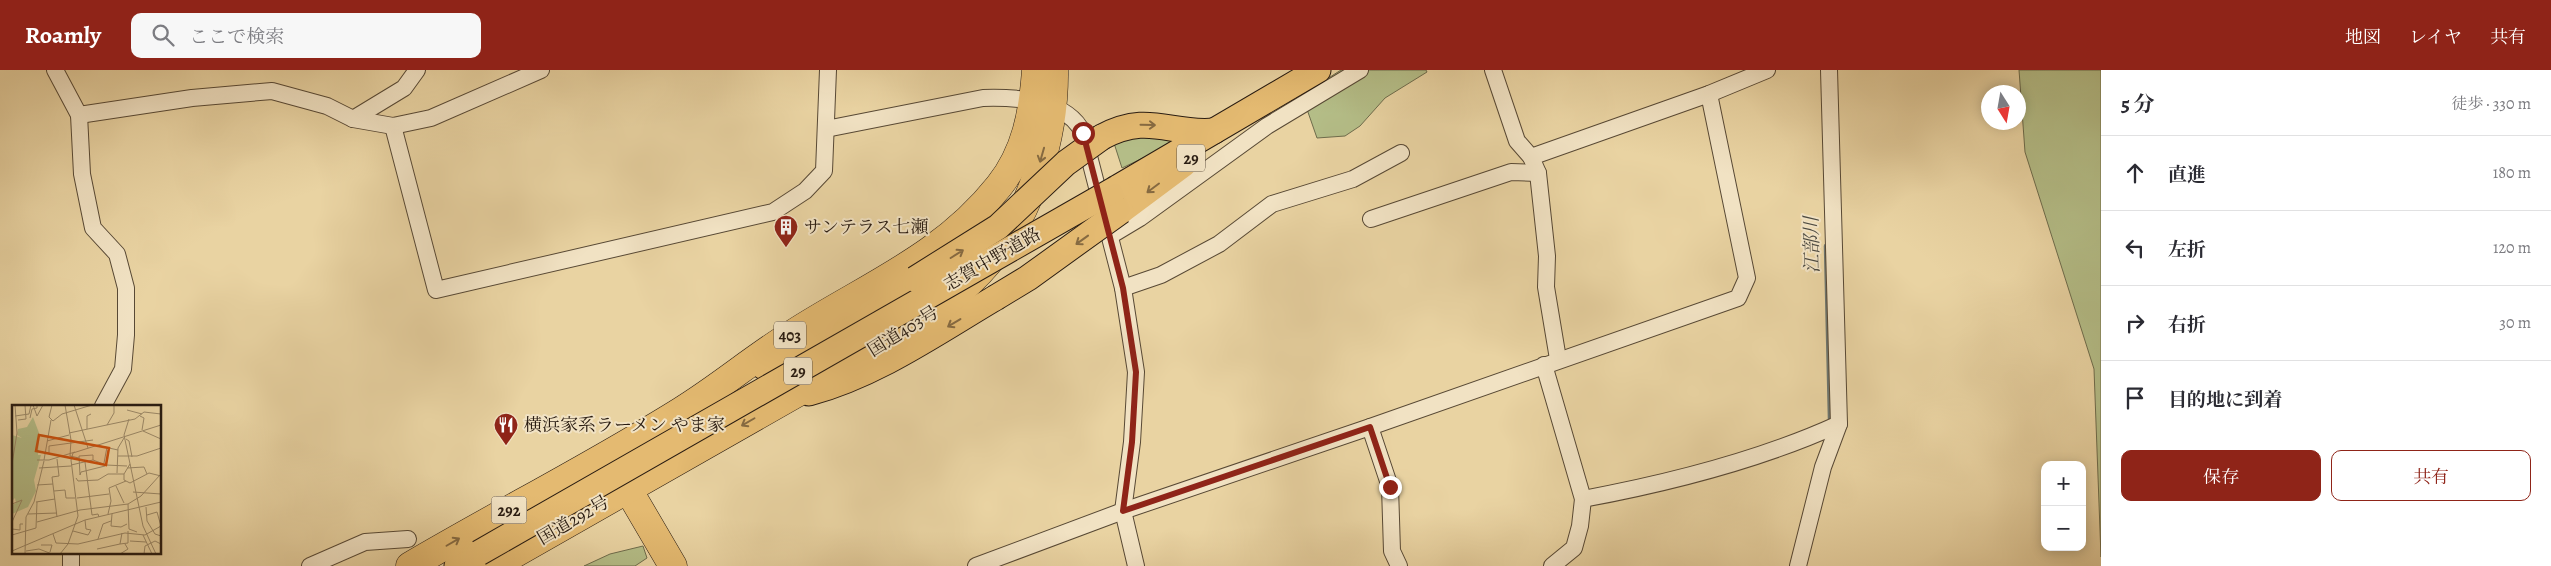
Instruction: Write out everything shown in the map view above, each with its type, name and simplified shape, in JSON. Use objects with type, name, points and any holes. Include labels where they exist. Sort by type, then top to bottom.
[{"type":"highway","name":"国道403号","points":[[628,489],[911,328],[942,306],[988,264],[1017,221],[1036,175],[1050,127],[1042,104],[1036,70]]},
{"type":"highway","name":"国道403号","points":[[608,453],[682,410],[795,332],[931,252],[973,217],[1012,167],[1042,104],[1054,70]]},
{"type":"highway","points":[[973,217],[987,220],[1008,234]]},
{"type":"highway","name":"国道292号","points":[[608,453],[673,566]]},
{"type":"highway","name":"292","points":[[410,566],[608,453]]},
{"type":"highway","name":"国道292号","points":[[486,560],[628,489]]},
{"type":"main road","name":"志賀中野道路","points":[[457,566],[486,560],[1119,199],[1214,131],[1318,70]]},
{"type":"main road","name":"29","points":[[790,398],[845,382],[941,331],[995,298],[1056,259],[1119,199],[1261,105]]},
{"type":"main road","name":"29","points":[[682,410],[718,393],[915,279],[998,227],[1066,162],[1102,137],[1124,127],[1152,124],[1200,132],[1214,131]]},
{"type":"street","points":[[55,70],[79,115],[82,174],[92,228],[117,254],[126,288],[126,335],[123,369],[103,405]]},
{"type":"street","points":[[353,119],[404,88],[417,70]]},
{"type":"street","points":[[79,115],[192,98],[272,91],[327,106],[353,119],[393,126],[431,118],[541,70]]},
{"type":"street","points":[[393,126],[436,290],[773,212],[805,191],[824,171],[828,70]]},
{"type":"street","points":[[1110,236],[1140,218],[1267,126],[1360,70]]},
{"type":"street","points":[[1493,70],[1517,140],[1531,157],[1538,173],[1547,256],[1546,288],[1551,362],[1583,499],[1580,526],[1574,548],[1552,566]]},
{"type":"street","points":[[1531,157],[1709,94],[1767,70]]},
{"type":"street","points":[[1798,566],[1823,467],[1839,424],[1829,70]]},
{"type":"street","points":[[976,566],[1123,511],[1738,298],[1747,278],[1709,94]]},
{"type":"street","points":[[826,129],[983,98],[1042,104],[1076,120],[1083,133],[1123,288],[1136,372],[1132,442],[1123,511],[1136,566]]},
{"type":"street","points":[[1123,288],[1161,275],[1219,244],[1272,204],[1353,179],[1401,152]]},
{"type":"street","points":[[1371,219],[1511,172],[1538,173]]},
{"type":"street","points":[[1583,499],[1655,486],[1805,440],[1839,424]]},
{"type":"street","points":[[1370,427],[1390,487],[1392,551],[1399,566]]},
{"type":"street","points":[[310,566],[365,542],[408,539]]},
{"type":"green space","points":[[1341,70],[1426,70],[1427,72],[1385,98],[1360,126],[1345,136],[1317,138],[1302,95]]},
{"type":"green space","points":[[2019,70],[2101,70],[2101,557],[2094,369],[2025,152],[2023,130],[2026,130],[2026,85],[2020,85]]},
{"type":"green space","points":[[1124,135],[1183,139],[1122,168],[1113,140]]},
{"type":"green space","points":[[643,546],[647,558],[635,566],[584,566],[610,554]]},
{"type":"waterway","name":"江部川","points":[[1826,246],[1830,419]]},
{"type":"place","name":"サンテラス七瀬","points":[[786,248]]},
{"type":"place","name":"横浜家系ラーメン やま家","points":[[506,446]]},
{"type":"route","points":[[1083,133],[1123,288],[1136,372],[1132,442],[1123,511],[1370,427],[1390,487]]}]
